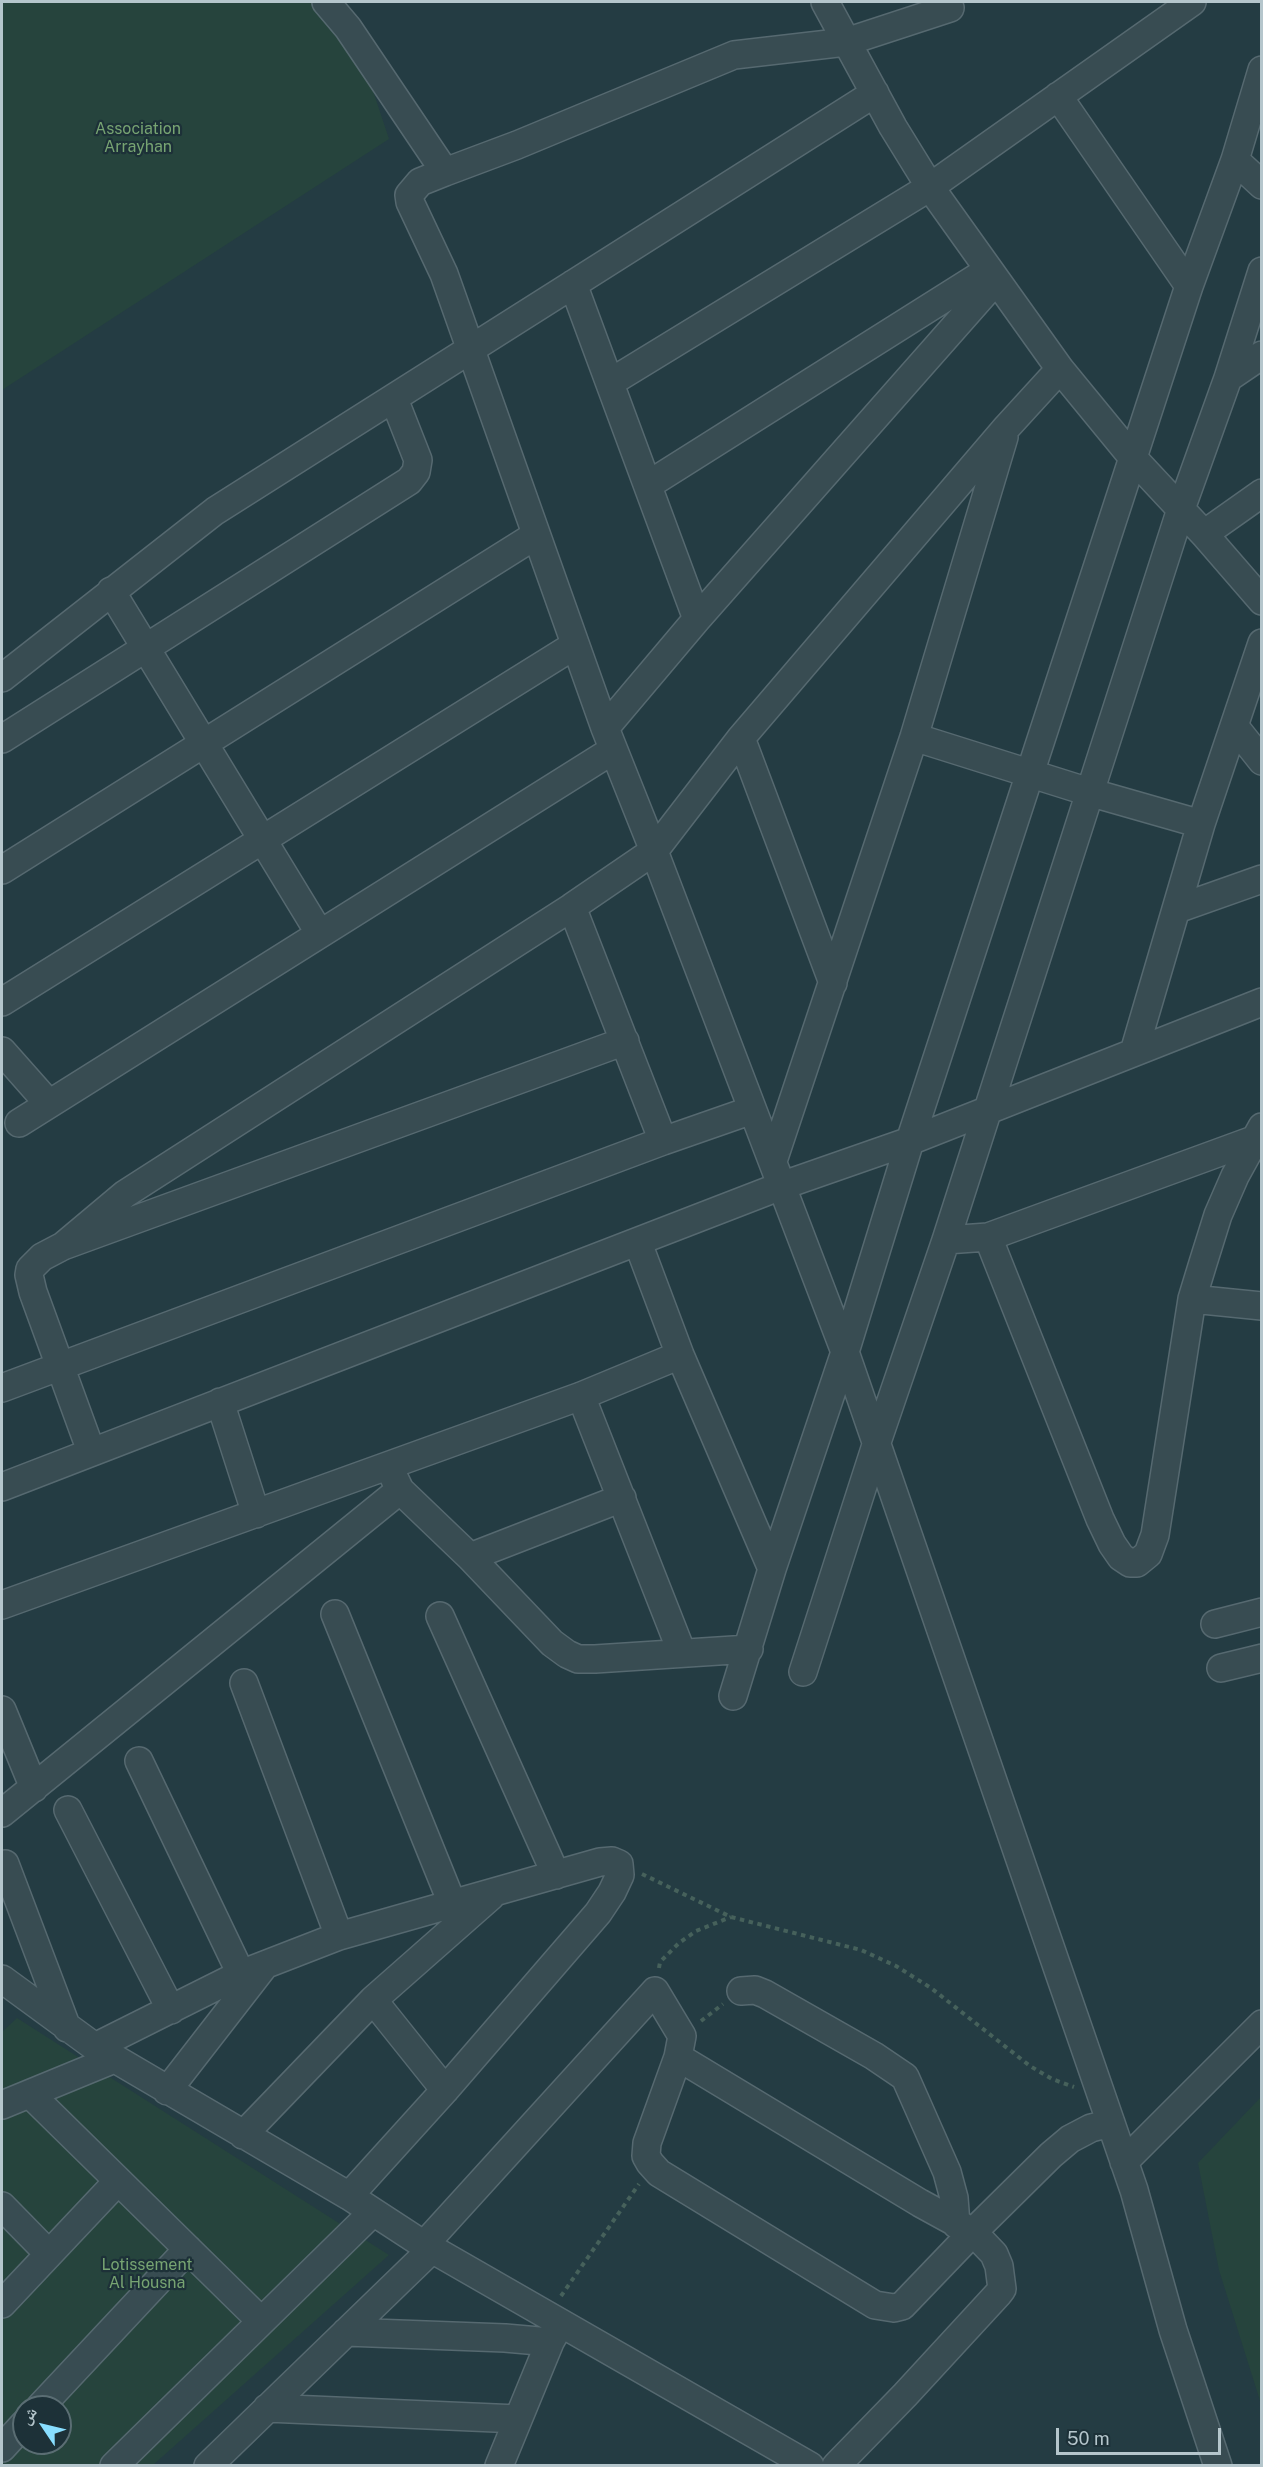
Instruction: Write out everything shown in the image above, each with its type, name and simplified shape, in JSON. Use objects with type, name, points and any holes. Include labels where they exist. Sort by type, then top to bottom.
[{"type":"street","points":[[326,2],[348,28],[446,172]]},
{"type":"street","points":[[825,2],[930,187],[1060,369],[1133,458],[1204,534],[1262,601]]},
{"type":"street","points":[[611,382],[930,187],[1192,2]]},
{"type":"street","points":[[950,8],[846,42],[734,55],[538,137],[420,182],[409,195],[410,202],[444,274],[609,739],[845,1352],[989,1766],[1098,2091],[1125,2162],[1173,2331],[1218,2466]]},
{"type":"street","points":[[733,1696],[772,1569],[845,1352],[910,1141],[1133,458],[1235,160],[1262,70]]},
{"type":"street","points":[[2,678],[215,511],[875,93]]},
{"type":"street","points":[[1058,96],[1190,286]]},
{"type":"street","points":[[1235,160],[1262,185]]},
{"type":"street","points":[[803,1672],[877,1442],[946,1240],[1181,509],[1228,378],[1262,271]]},
{"type":"street","points":[[648,485],[993,275]]},
{"type":"street","points":[[20,1123],[320,934],[609,739],[697,619],[993,275]]},
{"type":"street","points":[[573,284],[697,619]]},
{"type":"street","points":[[1228,378],[1262,355]]},
{"type":"street","points":[[63,1246],[125,1194],[572,907],[654,851],[741,738],[1007,427],[1060,369]]},
{"type":"street","points":[[2,739],[145,646],[409,481],[416,472],[418,460],[394,399]]},
{"type":"street","points":[[777,1174],[833,983],[914,737],[1007,427]]},
{"type":"street","points":[[1204,534],[1262,493]]},
{"type":"street","points":[[2,870],[536,535]]},
{"type":"street","points":[[111,591],[320,934]]},
{"type":"street","points":[[1134,1052],[1202,824],[1262,643]]},
{"type":"street","points":[[2,1002],[575,645]]},
{"type":"street","points":[[1235,727],[1262,761]]},
{"type":"street","points":[[914,737],[1089,792],[1202,824]]},
{"type":"street","points":[[741,738],[833,983]]},
{"type":"street","points":[[1177,909],[1262,879]]},
{"type":"street","points":[[572,907],[663,1141]]},
{"type":"street","points":[[2,1487],[638,1243],[777,1174],[910,1141],[1262,1002]]},
{"type":"street","points":[[91,1451],[62,1366],[33,1292],[29,1275],[35,1262],[63,1246],[625,1041]]},
{"type":"street","points":[[2,1051],[50,1104]]},
{"type":"street","points":[[2,1388],[663,1141],[752,1110]]},
{"type":"street","points":[[946,1240],[988,1237],[1258,1133]]},
{"type":"street","points":[[988,1237],[1100,1519],[1121,1557],[1130,1563],[1137,1563],[1148,1554],[1155,1535],[1192,1299],[1218,1215],[1235,1176],[1258,1133]]},
{"type":"street","points":[[638,1243],[680,1355],[772,1569]]},
{"type":"street","points":[[1192,1299],[1262,1306]]},
{"type":"street","points":[[2,1605],[256,1514],[395,1478],[680,1355]]},
{"type":"street","points":[[581,1396],[682,1653]]},
{"type":"street","points":[[220,1402],[256,1514]]},
{"type":"street","points":[[395,1478],[552,1643],[567,1654],[578,1659],[595,1659],[749,1649]]},
{"type":"street","points":[[2,1813],[395,1478]]},
{"type":"street","points":[[470,1557],[622,1498]]},
{"type":"street","points":[[1215,1624],[1262,1612]]},
{"type":"street","points":[[335,1614],[452,1903]]},
{"type":"street","points":[[440,1616],[556,1875]]},
{"type":"street","points":[[1221,1668],[1262,1658]]},
{"type":"street","points":[[244,1683],[339,1936]]},
{"type":"street","points":[[2,1710],[34,1788]]},
{"type":"street","points":[[139,1761],[253,1970]]},
{"type":"street","points":[[68,1810],[171,2010]]},
{"type":"street","points":[[2,2105],[30,2094],[104,2053],[171,2010],[253,1970],[339,1936],[600,1862],[612,1861],[619,1864],[620,1875],[598,1913],[445,2090],[349,2196]]},
{"type":"street","points":[[5,1864],[67,2028]]},
{"type":"street","points":[[243,2134],[373,2000],[493,1894]]},
{"type":"street","points":[[167,2091],[253,1970]]},
{"type":"street","points":[[2,1979],[104,2053],[349,2196],[553,2327],[810,2466]]},
{"type":"street","points":[[741,1991],[755,1990],[765,1994],[874,2056],[904,2077],[947,2172],[964,2228]]},
{"type":"street","points":[[208,2466],[346,2332],[428,2247],[655,1991],[680,2047],[964,2228],[994,2254],[999,2266],[1002,2289],[836,2466]]},
{"type":"street","points":[[373,2000],[445,2090]]},
{"type":"street","points":[[1125,2162],[1262,2024]]},
{"type":"street","points":[[680,2047],[647,2143],[646,2156],[652,2165],[659,2173],[876,2305],[887,2307],[902,2306],[964,2228],[1070,2139],[1091,2128],[1111,2123]]},
{"type":"street","points":[[30,2094],[260,2320]]},
{"type":"street","points":[[2,2304],[118,2181]]},
{"type":"street","points":[[2,2206],[49,2253]]},
{"type":"street","points":[[114,2466],[260,2320],[373,2212]]},
{"type":"street","points":[[51,2395],[188,2249]]},
{"type":"street","points":[[346,2332],[505,2338],[553,2327]]},
{"type":"street","points":[[499,2466],[553,2327]]},
{"type":"street","points":[[267,2408],[518,2419]]},
{"type":"path","points":[[619,1864],[731,1917],[861,1950],[896,1966],[931,1988],[1006,2048],[1045,2075],[1073,2086],[1098,2091]]},
{"type":"path","points":[[655,1991],[660,1962],[679,1943],[696,1931],[731,1917]]},
{"type":"path","points":[[680,2047],[741,1991]]},
{"type":"path","points":[[553,2327],[652,2165]]},
{"type":"green space","name":"Association Arrayhan","points":[[2,2],[327,2],[356,40],[389,139],[2,390]]},
{"type":"green space","name":"Lotissement Al Housna","points":[[17,2018],[389,2255],[153,2465],[2,2466],[2,2032]]},
{"type":"green space","points":[[1261,2097],[1261,2404],[1219,2270],[1198,2163]]}]
